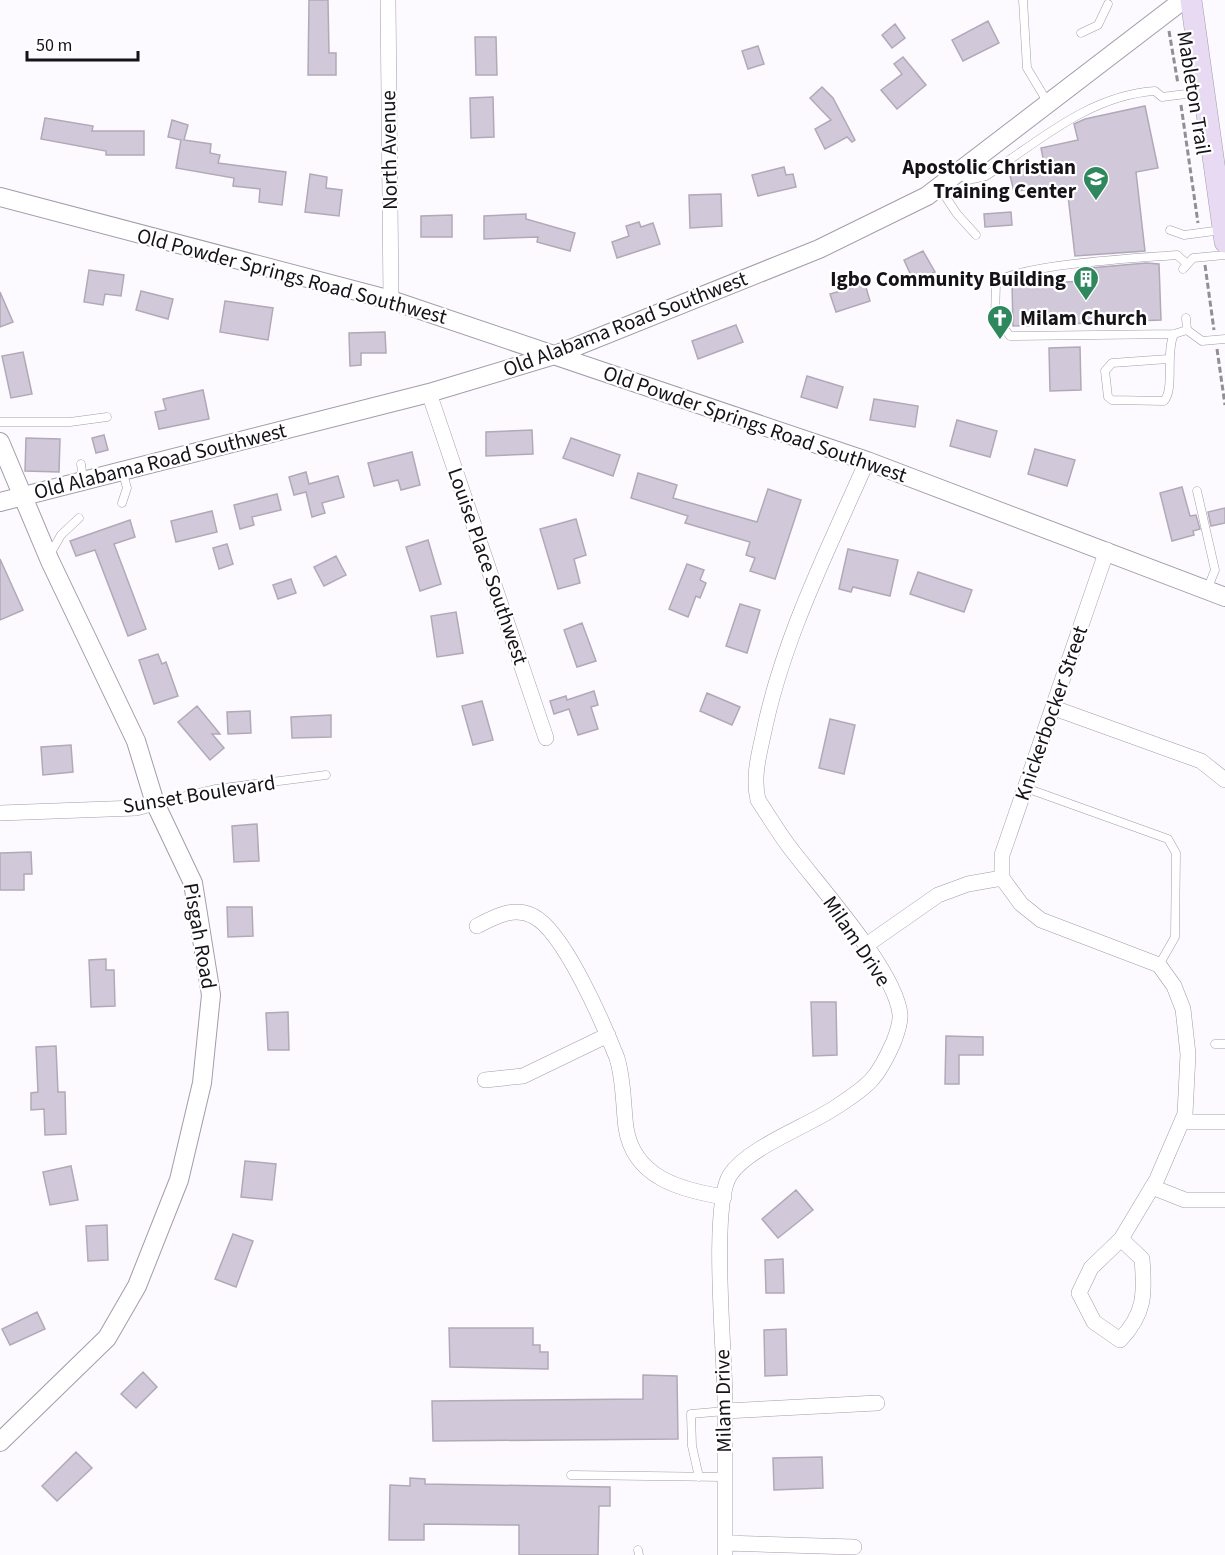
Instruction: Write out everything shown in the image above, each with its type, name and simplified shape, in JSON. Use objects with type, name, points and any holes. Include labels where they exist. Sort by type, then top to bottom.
[{"type":"main road","points":[[1191,0],[1224,236]]},
{"type":"street","name":"North Avenue","points":[[388,0],[391,300]]},
{"type":"street","name":"Old Alabama Road Southwest","points":[[0,502],[82,472],[122,470],[429,393],[555,355],[819,249],[927,196],[1183,0]]},
{"type":"street","name":"Old Powder Springs Road Southwest","points":[[0,197],[391,300],[867,461],[1107,550],[1225,597]]},
{"type":"street","name":"Louise Place Southwest","points":[[429,393],[546,738]]},
{"type":"street","name":"Pisgah Road","points":[[0,442],[48,557],[136,741],[155,803],[193,883],[211,995],[202,1083],[179,1180],[137,1286],[107,1338],[0,1442]]},
{"type":"street","name":"Milam Drive","points":[[725,1549],[720,1252],[724,1197],[730,1174],[753,1155],[812,1123],[864,1089],[877,1077],[897,1033],[900,1015],[892,991],[866,946],[788,845],[758,800],[755,782],[770,702],[788,649],[867,461]]},
{"type":"street","name":"Knickerbocker Street","points":[[1002,878],[1002,855],[1107,550]]},
{"type":"street","points":[[1054,708],[1201,761],[1225,780]]},
{"type":"street","name":"Sunset Boulevard","points":[[0,813],[136,808],[155,803]]},
{"type":"street","points":[[866,946],[938,895],[968,884],[1002,878],[1021,904],[1041,920],[1159,965],[1174,986],[1183,1009],[1188,1054],[1182,1122],[1152,1187],[1121,1239],[1091,1268],[1079,1293],[1094,1322],[1120,1340],[1140,1314],[1144,1284],[1142,1259],[1121,1239]]},
{"type":"street","points":[[477,926],[498,915],[518,912],[533,916],[546,925],[561,943],[608,1035],[621,1072],[627,1131],[633,1150],[644,1166],[660,1180],[684,1190],[724,1197]]},
{"type":"street","points":[[485,1080],[523,1076],[608,1035]]},
{"type":"street","points":[[1182,1122],[1225,1122]]},
{"type":"street","points":[[1152,1187],[1185,1200],[1225,1200]]},
{"type":"street","points":[[724,1411],[877,1403]]},
{"type":"street","points":[[725,1549],[856,1551]]},
{"type":"lane","points":[[1023,0],[1027,68],[1048,103]]},
{"type":"lane","points":[[1081,33],[1098,25],[1108,4]]},
{"type":"lane","points":[[958,172],[968,180],[986,176],[1086,110],[1132,92],[1155,91],[1162,98],[1204,92]]},
{"type":"lane","points":[[939,187],[957,214],[976,235]]},
{"type":"lane","points":[[1170,230],[1184,235],[1200,233],[1224,236]]},
{"type":"lane","points":[[1187,330],[1174,334],[1010,336],[995,317],[996,282],[1006,275],[1177,255],[1185,267],[1193,258],[1225,255]]},
{"type":"lane","points":[[1186,318],[1187,330]]},
{"type":"lane","points":[[1187,330],[1202,340],[1225,339]]},
{"type":"lane","points":[[1168,358],[1112,363],[1105,371],[1108,397],[1112,400],[1164,401],[1168,392],[1168,358],[1174,334]]},
{"type":"lane","points":[[0,422],[70,422],[107,417]]},
{"type":"lane","points":[[122,470],[127,488],[122,503]]},
{"type":"lane","points":[[1197,491],[1215,570],[1207,590]]},
{"type":"lane","points":[[48,557],[61,535],[79,518]]},
{"type":"lane","name":"Sunset Boulevard","points":[[155,803],[216,789],[326,775]]},
{"type":"lane","points":[[1026,788],[1168,839],[1176,853],[1175,937],[1159,965]]},
{"type":"lane","points":[[1215,1044],[1225,1044]]},
{"type":"lane","points":[[699,1476],[692,1446],[691,1414],[724,1411]]},
{"type":"lane","points":[[571,1475],[724,1477]]},
{"type":"path","name":"Mableton Trail","points":[[1166,13],[1200,233]]},
{"type":"path","points":[[1203,257],[1225,405]]},
{"type":"building","points":[[309,0],[328,0],[329,53],[336,53],[336,75],[308,75]]},
{"type":"building","points":[[988,21],[999,43],[963,61],[952,40]]},
{"type":"building","points":[[895,24],[905,38],[892,48],[882,35]]},
{"type":"building","points":[[475,37],[496,37],[497,75],[476,75]]},
{"type":"building","points":[[758,46],[764,64],[748,69],[742,51]]},
{"type":"building","points":[[903,57],[926,85],[897,109],[881,90],[902,74],[894,64]]},
{"type":"building","points":[[822,87],[833,98],[855,140],[852,142],[847,137],[825,149],[815,129],[831,120],[810,98]]},
{"type":"building","points":[[493,97],[494,137],[471,138],[470,98]]},
{"type":"building","points":[[1145,106],[1158,168],[1136,172],[1145,251],[1075,256],[1067,187],[1045,191],[1044,186],[1014,192],[1009,171],[1044,163],[1041,148],[1078,140],[1074,124],[1085,119]]},
{"type":"building","points":[[45,118],[93,126],[92,131],[144,131],[144,155],[106,155],[106,151],[41,139]]},
{"type":"building","points":[[172,120],[188,125],[184,140],[211,144],[210,153],[220,155],[218,163],[286,172],[282,205],[259,202],[260,189],[233,186],[234,178],[176,168],[181,140],[168,137]]},
{"type":"building","points":[[784,167],[786,175],[793,174],[796,187],[758,196],[752,175]]},
{"type":"building","points":[[310,174],[327,177],[326,188],[342,190],[339,216],[305,212]]},
{"type":"building","points":[[721,194],[722,226],[690,228],[689,195]]},
{"type":"building","points":[[1011,212],[1012,225],[985,227],[984,214]]},
{"type":"building","points":[[526,214],[526,219],[575,233],[570,251],[537,242],[538,237],[484,239],[484,216]]},
{"type":"building","points":[[452,215],[452,237],[421,237],[421,216]]},
{"type":"building","points":[[639,222],[641,227],[653,223],[660,244],[617,258],[612,242],[629,236],[626,226]]},
{"type":"building","points":[[923,251],[935,272],[914,282],[904,260]]},
{"type":"building","name":"Igbo Community Building","points":[[1159,264],[1161,320],[1013,326],[1012,284],[1090,281],[1090,268]]},
{"type":"building","points":[[89,270],[124,275],[121,296],[105,294],[103,305],[84,302]]},
{"type":"building","points":[[865,284],[870,301],[836,312],[830,294]]},
{"type":"building","points":[[141,291],[173,299],[168,319],[136,310]]},
{"type":"building","points":[[0,292],[13,322],[0,327]]},
{"type":"building","points":[[225,301],[273,308],[268,340],[220,332]]},
{"type":"building","points":[[736,325],[743,342],[698,359],[692,341]]},
{"type":"building","points":[[385,332],[386,353],[361,353],[361,365],[350,366],[349,333]]},
{"type":"building","points":[[1080,347],[1081,390],[1050,391],[1049,348]]},
{"type":"building","points":[[23,352],[32,394],[11,398],[2,356]]},
{"type":"building","points":[[807,376],[843,387],[837,408],[801,397]]},
{"type":"building","points":[[203,390],[209,419],[159,429],[155,412],[166,410],[163,399]]},
{"type":"building","points":[[874,399],[918,406],[915,427],[870,420]]},
{"type":"building","points":[[957,420],[997,431],[990,457],[950,446]]},
{"type":"building","points":[[532,430],[533,454],[486,456],[486,432]]},
{"type":"building","points":[[104,435],[108,450],[96,453],[92,438]]},
{"type":"building","points":[[26,438],[60,439],[59,472],[25,471]]},
{"type":"building","points":[[571,438],[620,455],[613,476],[563,458]]},
{"type":"building","points":[[1035,449],[1075,460],[1067,486],[1028,474]]},
{"type":"building","points":[[412,452],[420,485],[401,490],[398,480],[374,486],[368,463]]},
{"type":"building","points":[[306,472],[309,484],[338,476],[344,497],[322,503],[325,513],[312,517],[306,492],[294,495],[289,477]]},
{"type":"building","points":[[638,473],[677,485],[673,498],[757,522],[768,489],[801,500],[775,579],[750,571],[755,558],[746,555],[750,542],[685,523],[688,516],[631,498]]},
{"type":"building","points":[[1182,487],[1190,516],[1196,515],[1200,529],[1193,531],[1194,535],[1172,541],[1160,493]]},
{"type":"building","points":[[277,494],[281,510],[252,517],[254,525],[240,529],[234,505]]},
{"type":"building","points":[[1225,508],[1225,523],[1211,526],[1208,512]]},
{"type":"building","points":[[212,511],[217,532],[176,542],[171,521]]},
{"type":"building","points":[[576,519],[586,555],[574,559],[580,583],[558,589],[540,529]]},
{"type":"building","points":[[130,520],[135,537],[114,544],[146,629],[128,636],[95,550],[76,556],[70,541]]},
{"type":"building","points":[[428,540],[441,584],[420,591],[406,547]]},
{"type":"building","points":[[227,544],[233,564],[219,569],[213,548]]},
{"type":"building","points":[[848,549],[898,560],[890,596],[853,587],[851,592],[839,589]]},
{"type":"building","points":[[336,556],[346,575],[324,586],[314,567]]},
{"type":"building","points":[[0,559],[23,610],[0,620]]},
{"type":"building","points":[[687,564],[704,570],[700,580],[706,583],[700,598],[696,596],[688,617],[669,609]]},
{"type":"building","points":[[918,572],[972,590],[964,612],[910,594]]},
{"type":"building","points":[[291,579],[296,593],[278,599],[273,585]]},
{"type":"building","points":[[740,604],[760,610],[747,653],[726,646]]},
{"type":"building","points":[[456,612],[463,653],[437,657],[431,616]]},
{"type":"building","points":[[582,623],[596,661],[577,667],[564,630]]},
{"type":"building","points":[[158,654],[162,664],[166,662],[178,696],[154,704],[139,660]]},
{"type":"building","points":[[594,691],[598,705],[591,707],[598,729],[578,735],[569,709],[554,714],[550,701],[566,696],[567,700]]},
{"type":"building","points":[[707,693],[740,707],[732,725],[700,711]]},
{"type":"building","points":[[482,701],[493,740],[473,745],[462,706]]},
{"type":"building","points":[[197,706],[220,734],[212,734],[224,748],[210,760],[178,722]]},
{"type":"building","points":[[250,711],[251,733],[228,734],[227,712]]},
{"type":"building","points":[[331,715],[331,737],[292,738],[291,717]]},
{"type":"building","points":[[830,719],[855,725],[844,774],[819,768]]},
{"type":"building","points":[[71,745],[73,772],[43,775],[41,747]]},
{"type":"building","points":[[257,824],[259,861],[234,862],[232,826]]},
{"type":"building","points":[[31,852],[32,874],[24,874],[24,890],[0,890],[0,853]]},
{"type":"building","points":[[227,907],[252,907],[253,936],[228,937]]},
{"type":"building","points":[[106,959],[106,970],[114,970],[115,1006],[91,1007],[89,960]]},
{"type":"building","points":[[811,1002],[836,1002],[837,1055],[813,1056]]},
{"type":"building","points":[[288,1012],[289,1050],[268,1050],[266,1013]]},
{"type":"building","points":[[946,1036],[983,1037],[983,1055],[959,1055],[959,1084],[945,1084]]},
{"type":"building","points":[[56,1046],[58,1092],[65,1092],[66,1134],[45,1135],[44,1109],[31,1110],[31,1093],[38,1092],[36,1047]]},
{"type":"building","points":[[245,1161],[276,1164],[272,1200],[241,1197]]},
{"type":"building","points":[[71,1166],[78,1200],[50,1205],[43,1172]]},
{"type":"building","points":[[796,1190],[813,1210],[778,1238],[762,1219]]},
{"type":"building","points":[[107,1225],[108,1260],[88,1261],[86,1226]]},
{"type":"building","points":[[233,1234],[253,1241],[236,1287],[215,1279]]},
{"type":"building","points":[[783,1259],[784,1293],[766,1293],[765,1260]]},
{"type":"building","points":[[37,1312],[45,1329],[10,1345],[2,1329]]},
{"type":"building","points":[[449,1328],[533,1328],[533,1345],[540,1345],[540,1352],[548,1352],[548,1369],[450,1367]]},
{"type":"building","points":[[786,1329],[787,1375],[765,1376],[764,1330]]},
{"type":"building","points":[[143,1372],[157,1387],[136,1408],[121,1394]]},
{"type":"building","points":[[643,1375],[677,1376],[678,1439],[433,1441],[432,1401],[643,1399]]},
{"type":"building","points":[[76,1452],[92,1468],[57,1501],[42,1486]]},
{"type":"building","points":[[822,1457],[823,1488],[774,1490],[773,1458]]},
{"type":"building","points":[[410,1478],[425,1479],[425,1484],[610,1487],[610,1506],[599,1506],[598,1555],[519,1555],[519,1525],[424,1524],[424,1540],[389,1540],[390,1485],[410,1486]]},
{"type":"place","name":"Apostolic Christian Training Center","points":[[1096,202]]},
{"type":"place","name":"Igbo Community Building","points":[[1086,302]]},
{"type":"place","name":"Milam Church","points":[[1000,341]]}]
